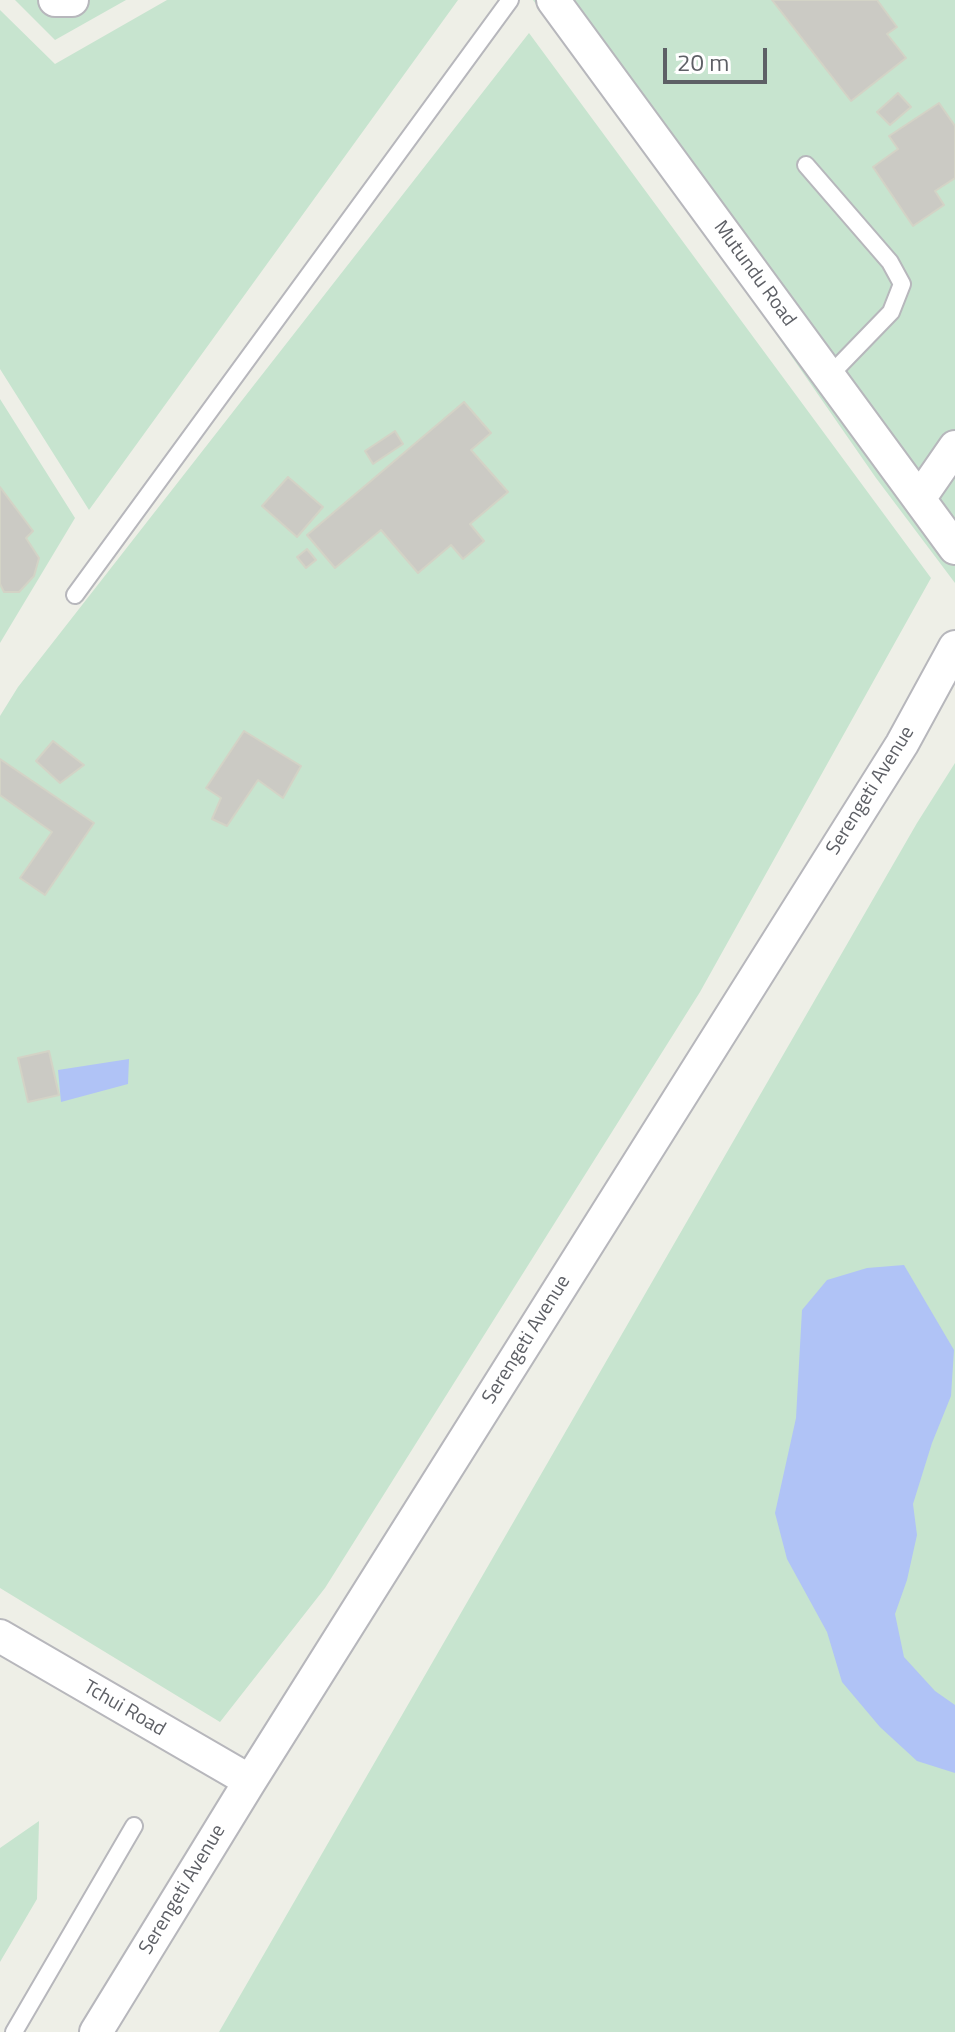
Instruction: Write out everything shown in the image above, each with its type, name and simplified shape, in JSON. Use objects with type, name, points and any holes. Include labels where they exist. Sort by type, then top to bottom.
[{"type":"street","points":[[55,0],[72,0]]},
{"type":"street","name":"Mutundu Road","points":[[566,5],[955,548]]},
{"type":"street","points":[[919,499],[955,447]]},
{"type":"street","name":"Serengeti Avenue","points":[[96,2032],[250,1781],[902,744],[955,647]]},
{"type":"street","name":"Tchui Road","points":[[0,1636],[250,1781]]},
{"type":"lane","points":[[75,595],[510,0]]},
{"type":"lane","points":[[806,165],[890,262],[902,284],[891,312],[829,376]]},
{"type":"lane","points":[[14,2032],[134,1826]]},
{"type":"green space","points":[[15,0],[126,0],[55,40]]},
{"type":"green space","points":[[167,0],[458,0],[89,510],[0,369],[0,10],[55,64]]},
{"type":"green space","points":[[533,0],[955,0],[955,583],[876,478],[760,311]]},
{"type":"green space","points":[[529,33],[931,578],[700,992],[325,1588],[220,1722],[0,1588],[0,716],[18,687]]},
{"type":"green space","points":[[0,399],[75,518],[0,643]]},
{"type":"green space","points":[[955,763],[955,2032],[219,2032],[917,823]]},
{"type":"green space","points":[[39,1821],[37,1899],[0,1962],[0,1848]]},
{"type":"water","points":[[129,1059],[128,1084],[61,1102],[58,1070]]},
{"type":"water","points":[[904,1265],[954,1350],[951,1396],[913,1504],[917,1535],[907,1580],[895,1614],[904,1657],[935,1691],[955,1705],[955,1773],[917,1761],[880,1727],[842,1682],[827,1632],[787,1559],[775,1513],[796,1418],[802,1310],[827,1280],[867,1268]]},
{"type":"building","points":[[772,0],[877,0],[897,27],[887,34],[906,58],[851,101]]},
{"type":"building","points":[[898,93],[911,107],[890,125],[877,112]]},
{"type":"building","points":[[939,103],[955,126],[955,178],[935,191],[944,205],[913,226],[873,167],[898,149],[889,136]]},
{"type":"building","points":[[464,402],[491,433],[471,450],[508,492],[470,524],[484,541],[463,559],[451,545],[418,573],[381,530],[335,568],[307,535]]},
{"type":"building","points":[[395,431],[403,444],[373,464],[365,451]]},
{"type":"building","points":[[288,477],[323,507],[297,537],[262,506]]},
{"type":"building","points":[[0,487],[33,531],[26,538],[39,558],[34,576],[19,592],[4,592],[0,584]]},
{"type":"building","points":[[307,549],[316,560],[306,568],[297,557]]},
{"type":"building","points":[[244,731],[301,766],[283,798],[258,780],[227,826],[212,819],[221,798],[206,788]]},
{"type":"building","points":[[53,741],[84,765],[60,783],[36,761]]},
{"type":"building","points":[[0,759],[94,823],[45,895],[20,878],[52,832],[0,795]]},
{"type":"building","points":[[49,1051],[59,1095],[28,1102],[18,1058]]}]
